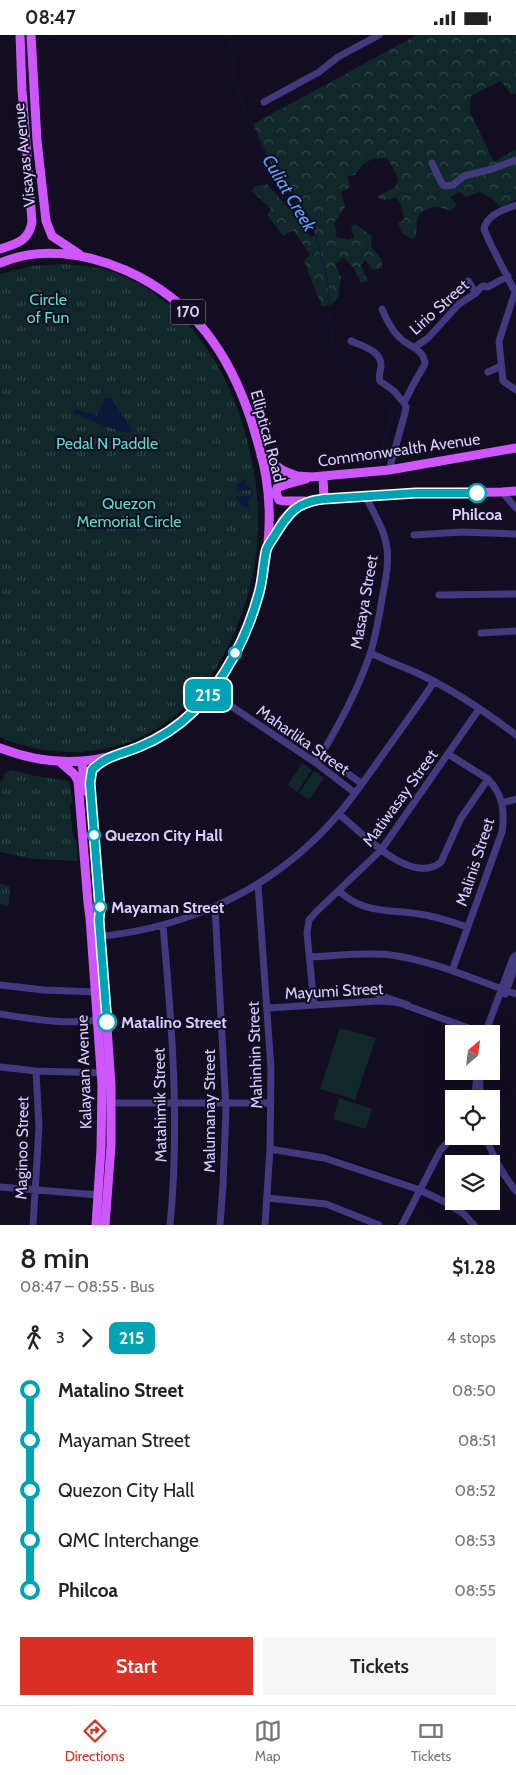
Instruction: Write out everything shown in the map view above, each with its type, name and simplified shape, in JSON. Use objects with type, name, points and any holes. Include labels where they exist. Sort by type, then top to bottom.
[{"type":"main road","name":"Visayas Avenue","points":[[0,249],[20,243],[31,229],[32,211],[20,35]]},
{"type":"main road","name":"Visayas Avenue","points":[[31,35],[37,145],[46,221],[49,232],[57,240],[82,256]]},
{"type":"main road","points":[[26,145],[33,142],[37,145]]},
{"type":"main road","name":"Elliptical Road","points":[[0,263],[37,254],[60,253],[82,256],[110,264],[146,281],[175,301],[202,327],[220,351],[237,382],[245,402],[266,474],[269,507],[263,577],[251,619],[235,655],[210,692],[192,714],[168,733],[138,747],[108,757],[82,762],[60,762],[29,757],[0,748]]},
{"type":"main road","name":"Commonwealth Avenue","points":[[261,456],[284,471],[297,476],[323,477],[390,470],[516,448]]},
{"type":"main road","points":[[311,500],[283,501],[277,497],[276,493],[278,488],[284,485],[312,477]]},
{"type":"main road","points":[[323,477],[324,499]]},
{"type":"main road","name":"170","points":[[266,549],[294,508],[311,500],[416,493],[502,493],[516,491]]},
{"type":"main road","points":[[502,493],[516,496]]},
{"type":"main road","name":"Kalayaan Avenue","points":[[94,916],[100,909],[90,783],[92,770],[108,757]]},
{"type":"main road","points":[[60,762],[81,781]]},
{"type":"main road","name":"Kalayaan Avenue","points":[[82,762],[81,781],[96,937],[106,1073],[102,1110],[96,1225]]},
{"type":"main road","name":"Kalayaan Avenue","points":[[96,937],[98,1020],[111,1103],[111,1146],[105,1225]]},
{"type":"street","points":[[264,102],[319,72],[338,57],[379,35]]},
{"type":"street","points":[[432,163],[441,182],[445,186],[453,185],[464,176],[492,169],[516,159]]},
{"type":"street","points":[[516,205],[493,215],[488,219],[484,229],[515,292],[499,341],[503,381],[516,390]]},
{"type":"street","name":"Lirio Street","points":[[415,347],[428,338],[459,304],[483,286],[488,287],[508,276]]},
{"type":"street","points":[[468,281],[476,293]]},
{"type":"street","points":[[382,309],[392,329],[400,339],[415,347],[424,358],[425,365],[404,403]]},
{"type":"street","points":[[350,341],[374,351],[381,361],[380,381],[394,391],[404,403],[406,409],[397,437],[390,470]]},
{"type":"street","points":[[488,371],[501,366]]},
{"type":"street","points":[[502,493],[516,508]]},
{"type":"street","name":"Masaya Street","points":[[316,763],[350,703],[371,653],[376,631],[388,559],[384,535],[366,497]]},
{"type":"street","points":[[414,535],[462,532],[516,534]]},
{"type":"street","points":[[439,595],[516,594]]},
{"type":"street","points":[[481,633],[516,631]]},
{"type":"street","points":[[371,653],[434,682],[479,709],[516,735]]},
{"type":"street","points":[[96,937],[132,932],[162,925],[215,907],[258,884],[296,856],[339,814],[434,682]]},
{"type":"street","name":"Maharlika Street","points":[[210,692],[316,763],[355,793]]},
{"type":"street","name":"Matiwasay Street","points":[[314,1005],[307,933],[309,920],[381,850],[479,709]]},
{"type":"street","name":"Maharlika Street","points":[[322,754],[362,784]]},
{"type":"street","name":"Malinis Street","points":[[448,755],[488,779],[496,789],[502,803],[504,815],[502,832],[452,971]]},
{"type":"street","points":[[339,814],[393,858],[412,867],[428,868],[436,866],[445,855],[461,818],[488,779]]},
{"type":"street","points":[[502,803],[516,799]]},
{"type":"street","name":"Mahinhin Street","points":[[258,884],[268,1008],[271,1103],[265,1225]]},
{"type":"street","points":[[339,891],[354,902],[368,908],[435,917],[468,927]]},
{"type":"street","name":"Malumanay Street","points":[[215,907],[226,1103],[220,1225]]},
{"type":"street","name":"Matahimik Street","points":[[162,925],[173,1047],[175,1179],[170,1225]]},
{"type":"street","points":[[310,957],[366,954],[418,961],[516,994]]},
{"type":"street","points":[[493,1025],[513,958],[516,955]]},
{"type":"street","points":[[489,1025],[516,964]]},
{"type":"street","points":[[0,985],[44,990],[96,992]]},
{"type":"street","name":"Mayumi Street","points":[[268,1008],[378,1001],[395,1002],[399,1003],[401,1003],[408,1005],[379,995],[388,999],[399,1003],[406,1005],[423,1011],[461,1025]]},
{"type":"street","points":[[0,1014],[58,1021],[86,1022],[98,1020]]},
{"type":"street","points":[[0,1067],[36,1071],[106,1073]]},
{"type":"street","name":"Maginoo Street","points":[[33,1225],[39,1127],[36,1071]]},
{"type":"street","points":[[111,1103],[271,1103]]},
{"type":"street","points":[[402,1225],[440,1151],[445,1145]]},
{"type":"street","points":[[489,1145],[494,1157],[516,1191]]},
{"type":"street","points":[[270,1149],[324,1158],[420,1190],[464,1214],[474,1225]]},
{"type":"street","points":[[0,1187],[99,1195]]},
{"type":"street","points":[[267,1198],[326,1204],[379,1225]]},
{"type":"green space","points":[[417,35],[516,35],[516,93],[511,95],[501,81],[471,96],[470,112],[494,162],[516,149],[516,199],[501,208],[494,200],[480,192],[466,197],[459,192],[450,197],[457,205],[450,211],[435,207],[422,212],[417,221],[416,237],[412,239],[402,233],[398,223],[404,220],[401,206],[396,197],[389,200],[379,199],[378,196],[394,188],[398,181],[396,173],[387,158],[368,161],[355,175],[348,176],[350,188],[341,192],[345,207],[334,223],[337,232],[335,237],[349,240],[354,237],[351,228],[355,224],[371,235],[371,246],[382,260],[382,268],[373,270],[365,260],[361,266],[368,281],[361,283],[354,268],[343,257],[335,264],[341,277],[338,297],[333,304],[322,307],[304,261],[310,254],[293,230],[283,236],[267,215],[271,209],[252,191],[255,186],[267,184],[302,223],[310,238],[315,235],[308,216],[277,178],[253,124]]},
{"type":"green space","name":"Quezon Memorial Circle","points":[[63,264],[94,267],[116,273],[155,294],[183,319],[207,348],[226,381],[240,417],[251,454],[257,492],[258,528],[255,560],[249,591],[238,623],[216,668],[195,696],[170,720],[140,738],[108,748],[76,752],[45,750],[15,743],[0,737],[0,274],[32,266]]},
{"type":"green space","points":[[302,763],[312,770],[297,792],[288,785]]},
{"type":"green space","points":[[12,770],[35,776],[69,781],[73,802],[70,806],[73,836],[76,840],[78,861],[34,859],[0,852],[0,784],[5,773]]},
{"type":"green space","points":[[314,771],[324,778],[309,800],[299,793]]},
{"type":"green space","points":[[0,883],[10,887],[9,903],[6,906],[0,903]]},
{"type":"green space","points":[[340,1028],[376,1038],[355,1100],[320,1089]]},
{"type":"green space","points":[[339,1098],[372,1109],[366,1129],[333,1119]]},
{"type":"water","name":"Pedal N Paddle","points":[[105,398],[111,398],[132,430],[127,433],[74,413],[76,409],[97,416]]},
{"type":"water","points":[[246,478],[247,486],[251,488],[253,494],[248,501],[249,509],[241,505],[236,497],[250,496],[252,494],[250,490],[237,491],[238,484]]},
{"type":"waterway","name":"Culiat Creek","points":[[228,35],[234,59],[233,79],[255,135],[277,178],[308,216],[317,240],[328,283],[332,344],[339,355],[388,405],[391,414],[389,427],[384,436],[383,451]]},
{"type":"bus line","name":"215","points":[[107,1022],[90,783],[92,770],[108,757],[138,747],[168,733],[192,714],[206,698],[235,655],[256,604],[263,577],[266,549],[294,508],[311,500],[416,493],[477,493]]},
{"type":"place","name":"Philcoa","points":[[477,493]]},
{"type":"place","name":"Quezon City Hall","points":[[94,835]]},
{"type":"place","name":"Mayaman Street","points":[[100,907]]},
{"type":"place","name":"Matalino Street","points":[[107,1022]]},
{"type":"park label","name":"Circle of Fun","points":[[48,308]]}]
